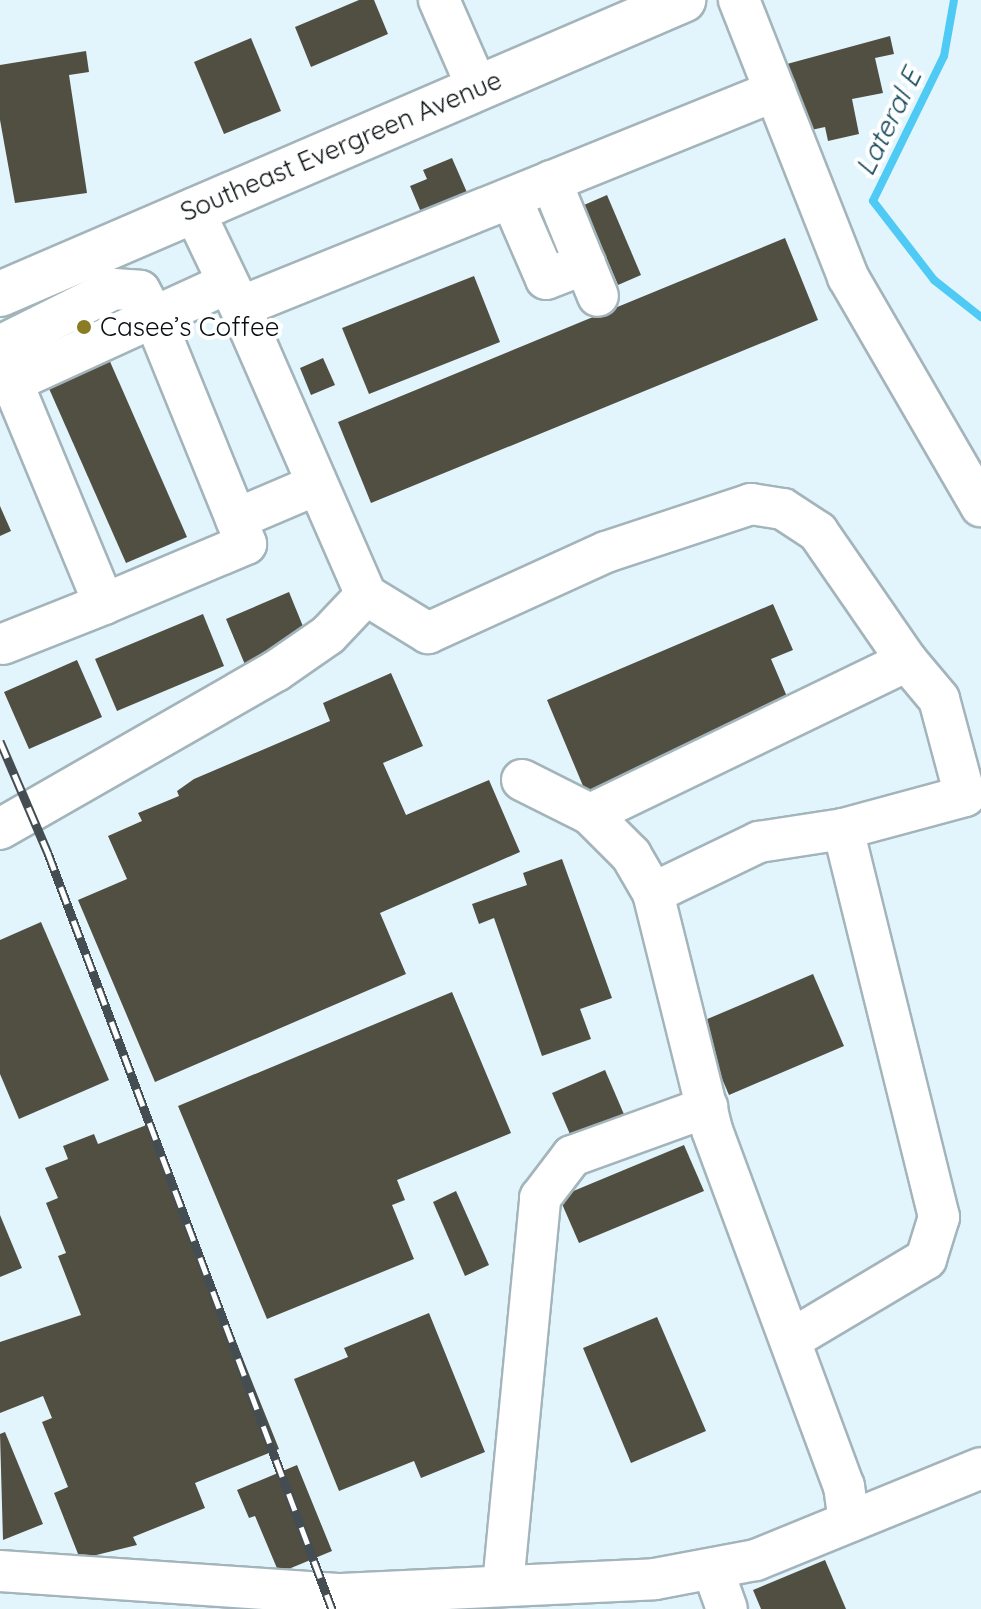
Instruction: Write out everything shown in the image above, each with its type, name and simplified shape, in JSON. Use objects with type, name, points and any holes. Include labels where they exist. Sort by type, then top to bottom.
[{"type":"highway","name":"Southeast Evergreen Avenue","points":[[0,294],[683,0]]},
{"type":"street","points":[[439,0],[477,87]]},
{"type":"street","points":[[739,0],[848,277],[981,506]]},
{"type":"street","points":[[104,604],[4,363],[152,313],[234,295],[511,198],[775,91]]},
{"type":"street","points":[[511,198],[546,279],[592,280],[551,181]]},
{"type":"street","points":[[193,209],[366,595],[428,633],[606,552],[751,504],[783,509],[818,532],[907,661],[939,699],[965,796],[843,829],[759,842],[653,893]]},
{"type":"street","points":[[3,644],[246,544],[152,313]]},
{"type":"street","points":[[236,519],[316,485]]},
{"type":"street","points":[[0,829],[276,671],[328,635],[366,595]]},
{"type":"street","points":[[590,814],[907,661]]},
{"type":"street","points":[[522,780],[590,814],[631,855],[653,893],[707,1107],[844,1486],[849,1522]]},
{"type":"street","points":[[790,1340],[926,1259],[939,1217],[843,829]]},
{"type":"street","points":[[503,1585],[540,1198],[572,1156],[707,1107]]},
{"type":"street","points":[[0,1571],[343,1602],[503,1585],[581,1595],[756,1560],[981,1468]]},
{"type":"street","points":[[713,1570],[727,1609]]},
{"type":"building","points":[[359,0],[374,0],[388,34],[311,67],[295,27]]},
{"type":"building","points":[[890,36],[894,54],[875,58],[883,93],[852,99],[859,134],[828,141],[825,127],[802,132],[787,64]]},
{"type":"building","points":[[251,38],[281,111],[224,134],[194,62]]},
{"type":"building","points":[[86,51],[89,72],[69,75],[87,193],[15,203],[0,120],[0,65]]},
{"type":"building","points":[[452,158],[469,197],[423,217],[410,186],[427,179],[423,170]]},
{"type":"building","points":[[607,195],[641,275],[618,285],[584,205]]},
{"type":"building","points":[[785,238],[818,320],[371,503],[338,422]]},
{"type":"building","points":[[474,276],[500,342],[369,394],[342,328]]},
{"type":"building","points":[[108,357],[187,537],[126,563],[47,384]]},
{"type":"building","points":[[323,358],[335,385],[311,395],[300,368]]},
{"type":"building","points":[[0,506],[11,531],[0,536]]},
{"type":"building","points":[[289,592],[309,641],[246,667],[226,619]]},
{"type":"building","points":[[773,604],[793,650],[771,659],[791,706],[586,793],[547,700]]},
{"type":"building","points":[[203,614],[224,666],[117,711],[95,659]]},
{"type":"building","points":[[77,660],[102,717],[29,749],[4,692]]},
{"type":"building","points":[[391,673],[423,746],[383,763],[406,815],[489,780],[520,852],[380,913],[406,974],[155,1082],[78,900],[127,879],[108,836],[142,821],[138,813],[179,796],[177,791],[194,779],[330,721],[323,703]]},
{"type":"building","points":[[562,859],[612,998],[580,1009],[591,1039],[542,1056],[494,918],[479,924],[472,904],[527,885],[523,873]]},
{"type":"building","points":[[41,922],[109,1080],[19,1119],[0,1074],[0,940]]},
{"type":"building","points":[[813,974],[844,1046],[729,1095],[698,1023]]},
{"type":"building","points":[[452,992],[511,1133],[397,1180],[405,1200],[392,1205],[414,1259],[267,1319],[178,1106]]},
{"type":"building","points":[[605,1070],[626,1119],[573,1141],[552,1093]]},
{"type":"building","points":[[149,1124],[279,1449],[195,1483],[205,1508],[133,1537],[137,1545],[80,1559],[54,1493],[68,1487],[42,1422],[52,1418],[43,1396],[0,1413],[0,1342],[81,1315],[58,1256],[66,1253],[46,1203],[58,1198],[45,1168],[68,1159],[63,1146],[94,1134],[98,1144]]},
{"type":"building","points":[[684,1145],[704,1191],[579,1243],[559,1197]]},
{"type":"building","points":[[456,1191],[489,1265],[465,1276],[433,1202]]},
{"type":"building","points":[[0,1215],[22,1268],[0,1277]]},
{"type":"building","points":[[429,1313],[485,1452],[421,1478],[414,1461],[339,1491],[294,1379],[348,1357],[344,1348]]},
{"type":"building","points":[[657,1317],[706,1431],[631,1463],[583,1348]]},
{"type":"building","points":[[5,1432],[43,1524],[3,1540],[0,1434]]},
{"type":"building","points":[[297,1465],[332,1551],[279,1573],[255,1516],[249,1518],[237,1490]]},
{"type":"building","points":[[825,1560],[846,1609],[761,1609],[753,1590]]},
{"type":"waterway","name":"Lateral E","points":[[954,0],[944,56],[873,201],[934,280],[981,317]]},
{"type":"railway","points":[[0,741],[48,853],[332,1609]]},
{"type":"place","name":"Casee’s Coffee","points":[[84,327]]}]
